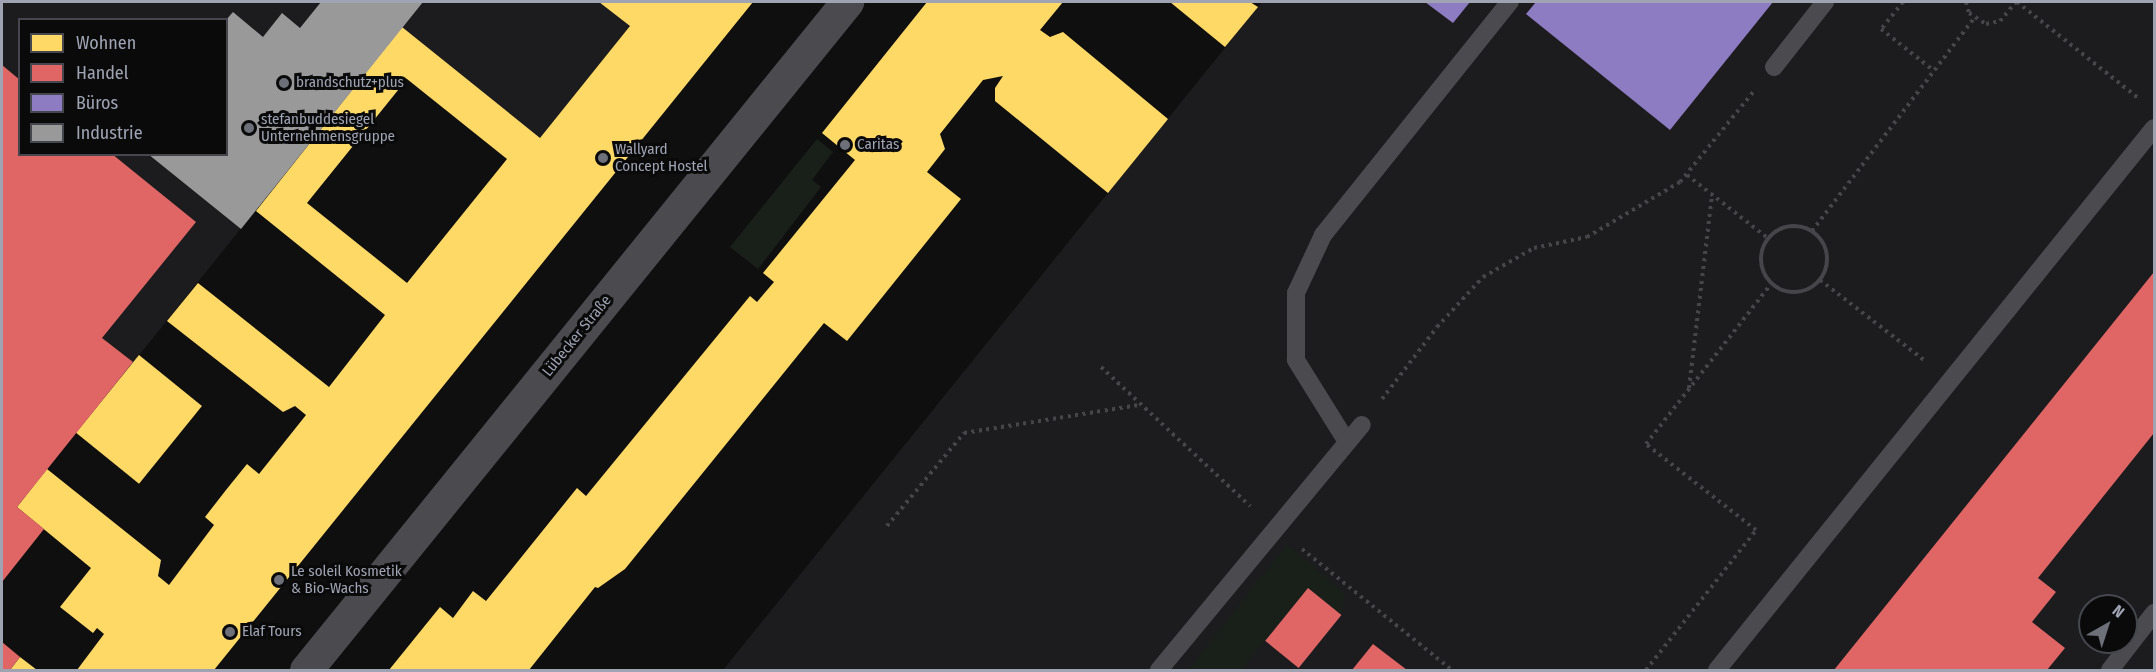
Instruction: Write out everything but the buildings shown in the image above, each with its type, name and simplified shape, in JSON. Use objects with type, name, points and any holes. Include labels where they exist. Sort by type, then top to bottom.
[{"type":"street","name":"Lübecker Straße","points":[[306,670],[847,2]]},
{"type":"lane","points":[[1347,442],[1296,360],[1296,293],[1323,235],[1510,2]]},
{"type":"lane","points":[[1773,67],[1825,2]]},
{"type":"lane","points":[[1717,670],[2154,128]]},
{"type":"lane","points":[[1159,670],[1362,425]]},
{"type":"lane","points":[[2110,670],[2154,613]]},
{"type":"path","points":[[1903,2],[1881,29],[1933,70]]},
{"type":"path","points":[[1966,2],[1974,18],[1986,24],[2000,21],[2017,2],[2145,104]]},
{"type":"path","points":[[1812,231],[1974,18]]},
{"type":"path","points":[[1362,425],[1437,327],[1483,277],[1534,248],[1587,237],[1687,175],[1773,67]]},
{"type":"path","points":[[1687,175],[1768,238]]},
{"type":"path","points":[[1689,388],[1712,194]]},
{"type":"path","points":[[1794,226],[1812,231],[1826,248],[1826,269],[1820,280],[1802,291],[1781,289],[1772,283],[1762,256],[1768,238],[1794,226]]},
{"type":"path","points":[[1820,280],[1950,381]]},
{"type":"path","points":[[1646,670],[1756,530],[1646,444],[1772,283]]},
{"type":"path","points":[[1101,368],[1224,486],[1452,670]]},
{"type":"path","points":[[887,526],[964,434],[1140,405]]},
{"type":"shaded area","points":[[2,2],[599,2],[693,76],[602,189],[402,28],[17,507],[44,529],[2,582]]},
{"type":"shaded area","points":[[1262,2],[2154,2],[2154,670],[723,670]]},
{"type":"shaded area","points":[[817,139],[833,152],[812,180],[821,187],[758,269],[730,247]]},
{"type":"shaded area","points":[[1287,544],[1345,594],[1341,615],[1308,588],[1241,670],[1188,670]]},
{"type":"place","name":"brandschutz+plus","points":[[284,83]]},
{"type":"place","name":"stefanbuddesiegel Unternehmensgruppe","points":[[249,128]]},
{"type":"place","name":"Caritas","points":[[845,145]]},
{"type":"place","name":"Wallyard Concept Hostel","points":[[603,158]]},
{"type":"place","name":"Le soleil Kosmetik & Bio-Wachs","points":[[279,580]]},
{"type":"place","name":"Elaf Tours","points":[[230,632]]}]
